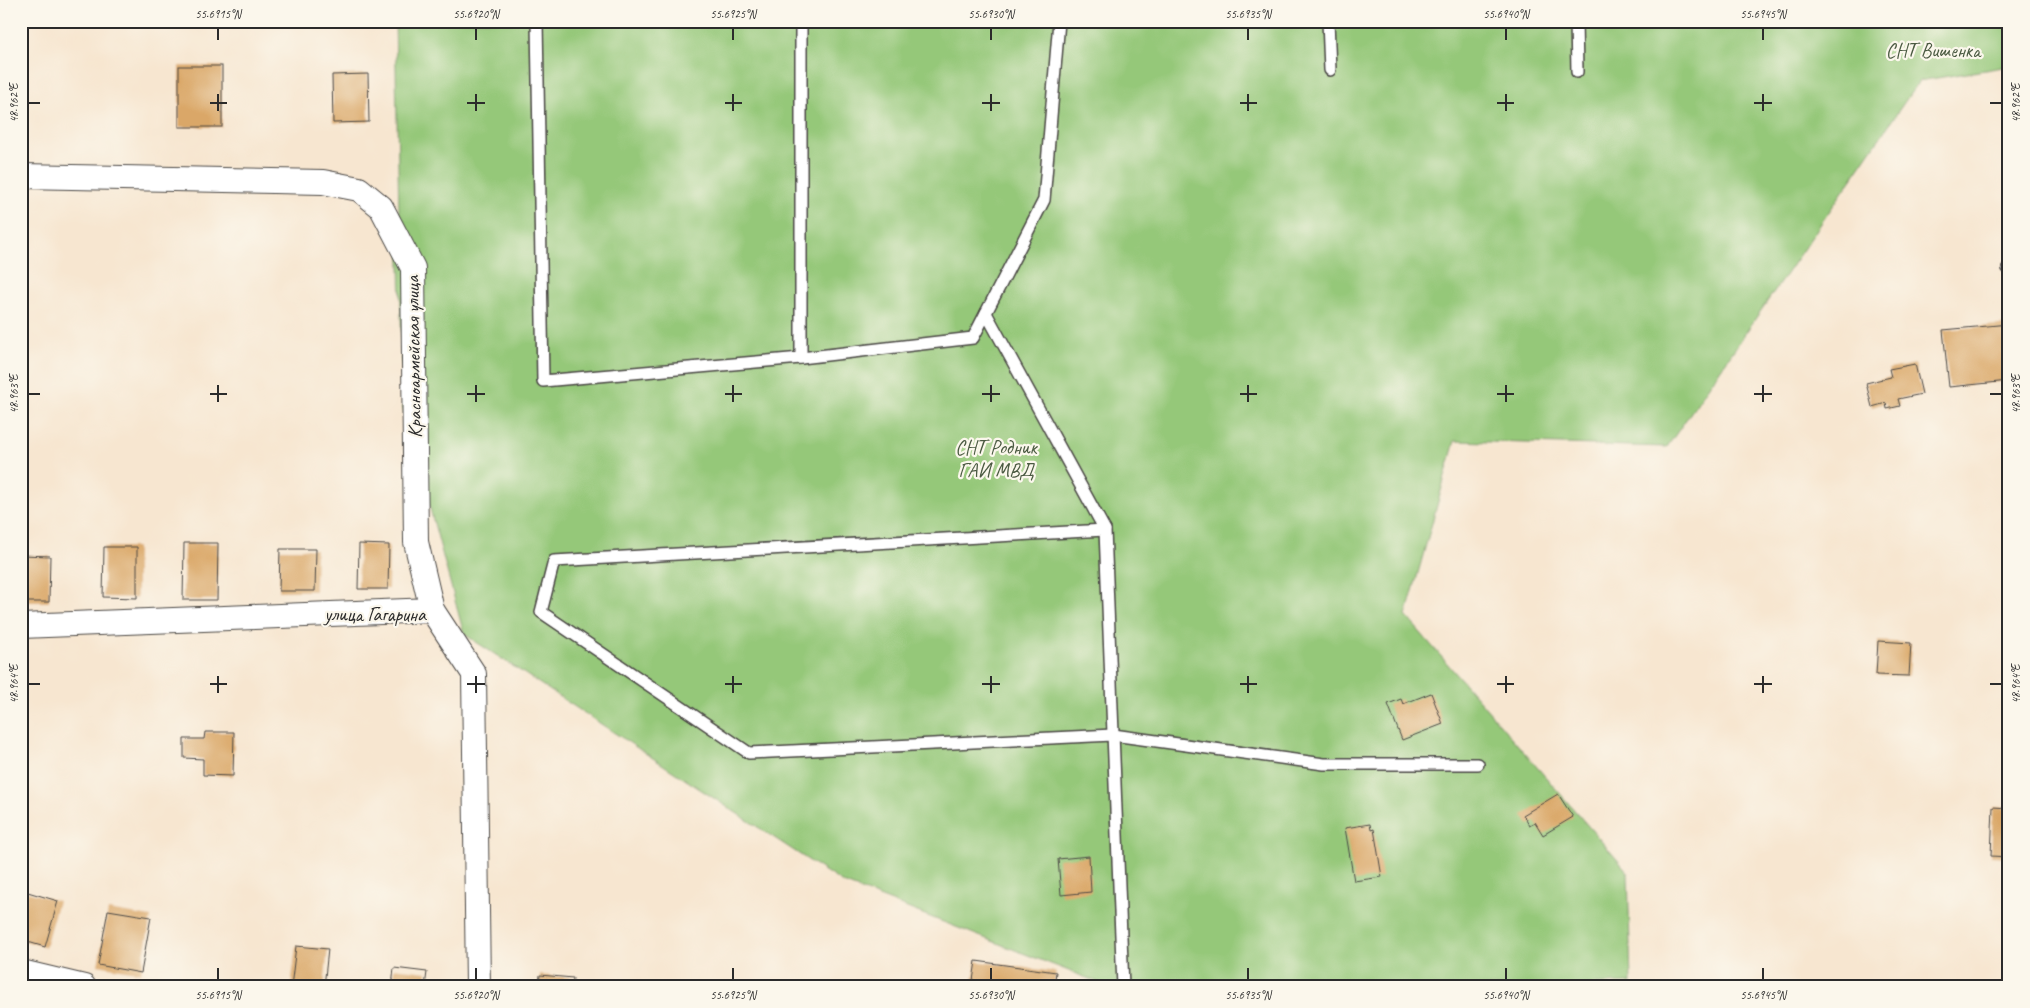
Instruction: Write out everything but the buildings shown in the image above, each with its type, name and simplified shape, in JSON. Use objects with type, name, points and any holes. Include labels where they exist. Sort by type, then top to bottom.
[{"type":"street","name":"Красноармейская улица","points":[[21,176],[323,182],[359,189],[380,207],[413,268],[416,542],[432,610]]},
{"type":"street","name":"улица Гагарина","points":[[21,626],[432,610],[474,674],[478,987]]},
{"type":"street","points":[[21,972],[84,987]]},
{"type":"lane","points":[[537,21],[543,381],[801,358],[973,338],[1044,200],[1059,21]]},
{"type":"lane","points":[[801,21],[801,358]]},
{"type":"lane","points":[[1328,21],[1330,70]]},
{"type":"lane","points":[[1576,21],[1577,72]]},
{"type":"lane","points":[[986,313],[1105,530],[1123,987]]},
{"type":"lane","points":[[1105,530],[554,561],[541,612],[749,753],[1113,735],[1324,764],[1478,764]]},
{"type":"green space","name":"СНТ Родник ГАИ МВД","points":[[395,21],[2009,21],[2009,66],[1919,81],[1667,447],[1455,441],[1406,616],[1628,872],[1631,983],[1527,987],[1110,987],[843,883],[464,634],[403,409]]},
{"type":"park label","name":"СНТ Вишенка","points":[[1933,50]]}]
